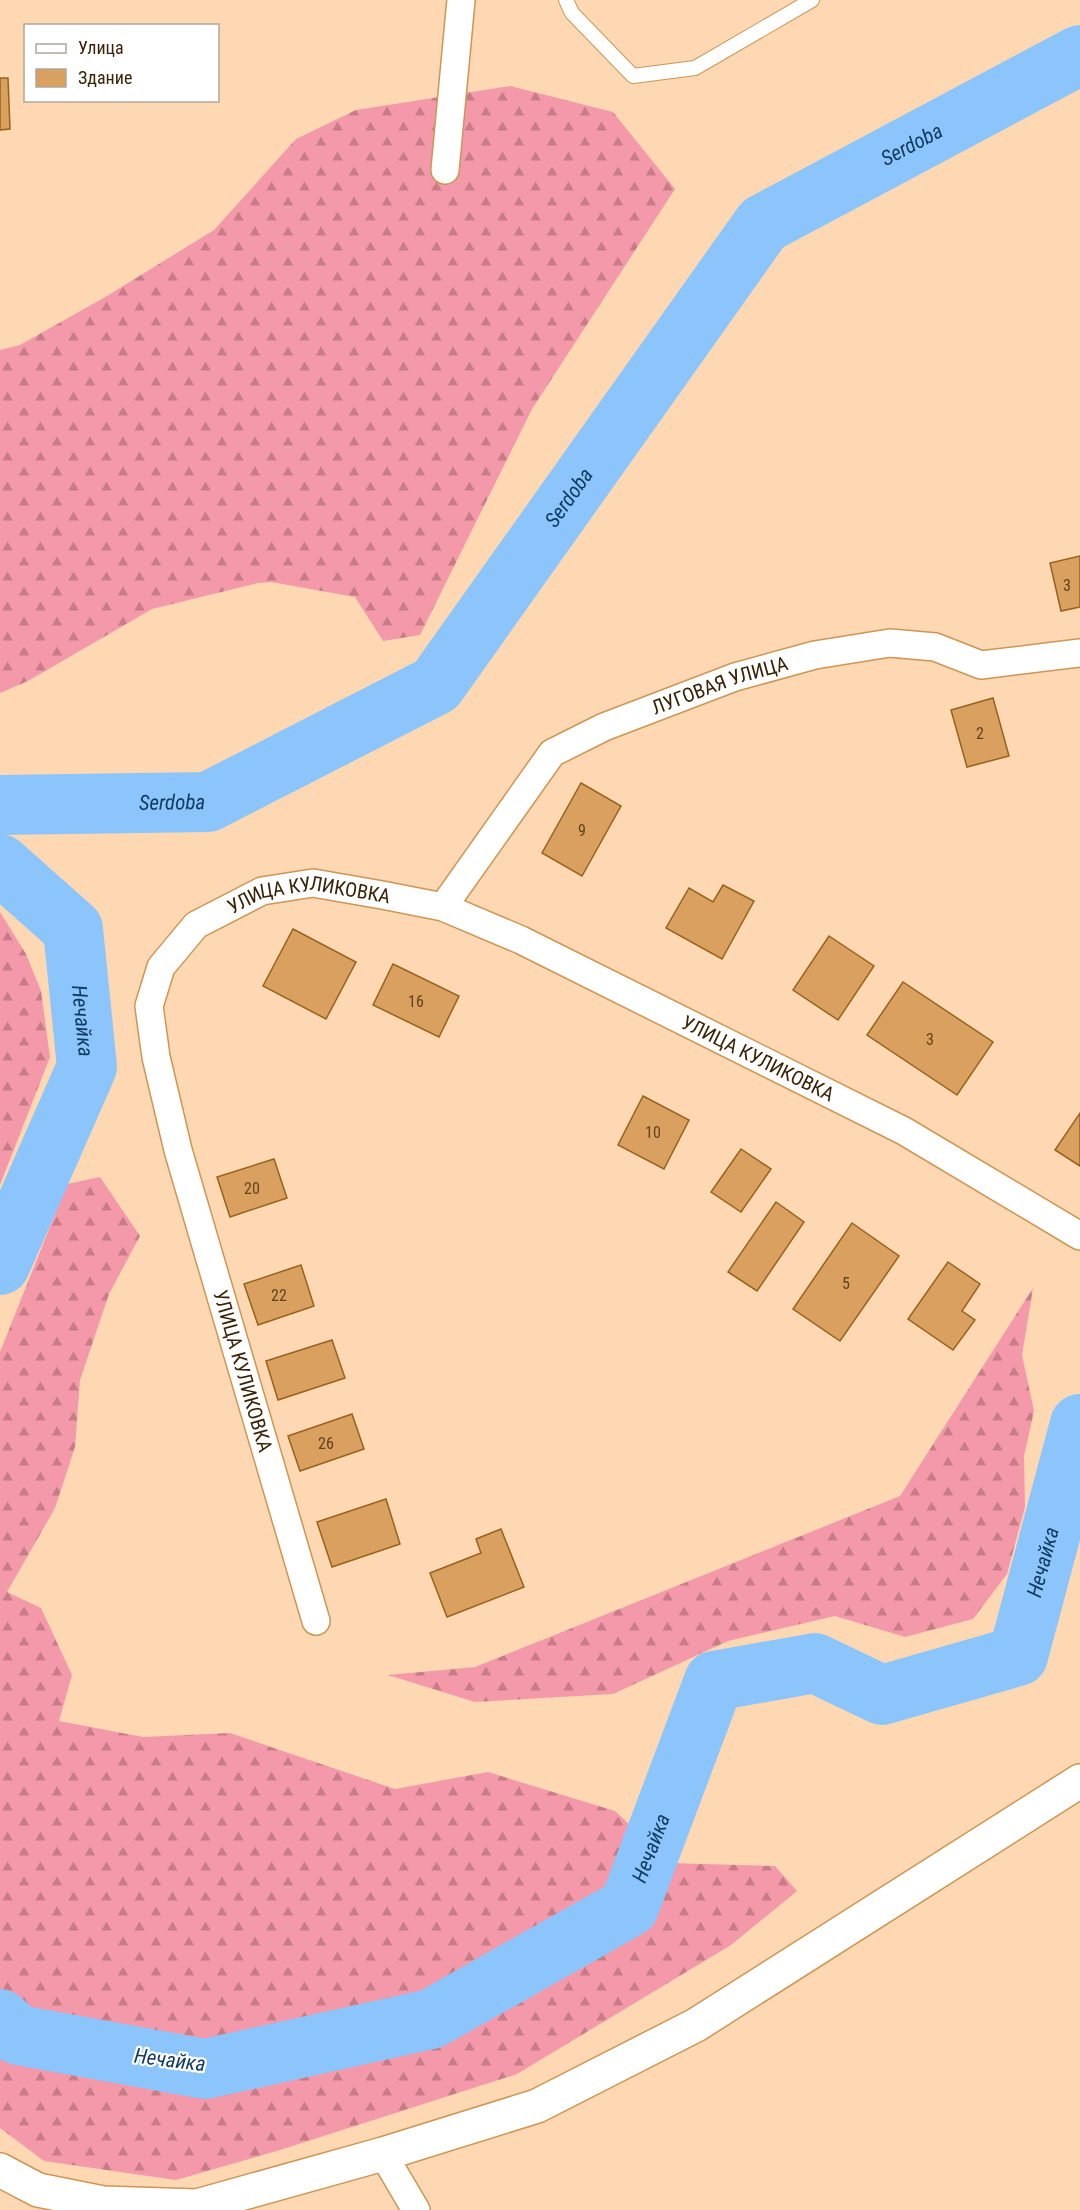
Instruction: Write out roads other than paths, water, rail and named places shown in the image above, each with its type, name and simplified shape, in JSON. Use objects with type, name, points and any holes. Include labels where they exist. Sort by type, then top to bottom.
[{"type":"street","points":[[445,170],[461,0]]},
{"type":"street","name":"ЛУГОВАЯ УЛИЦА","points":[[443,907],[552,753],[624,719],[746,674],[814,655],[890,643],[935,647],[981,665],[1080,653]]},
{"type":"street","name":"УЛИЦА КУЛИКОВКА","points":[[316,1621],[178,1150],[156,1057],[149,1006],[161,967],[196,925],[262,891],[312,884],[443,907],[521,940],[904,1131],[1080,1236]]},
{"type":"street","points":[[0,2170],[38,2190],[103,2203],[197,2206],[383,2154],[537,2106],[696,2025],[1080,1781]]},
{"type":"street","points":[[383,2154],[416,2210]]},
{"type":"lane","points":[[566,0],[572,13],[633,76],[695,68],[812,0]]},
{"type":"waterway","name":"Serdoba","points":[[0,805],[208,802],[436,685],[763,224],[1080,55]]},
{"type":"waterway","name":"Нечайка","points":[[0,864],[73,929],[87,1067],[0,1265]]},
{"type":"waterway","name":"Нечайка","points":[[0,2019],[18,2035],[205,2069],[431,2019],[629,1907],[714,1681],[815,1663],[882,1695],[1018,1656],[1080,1424]]}]
